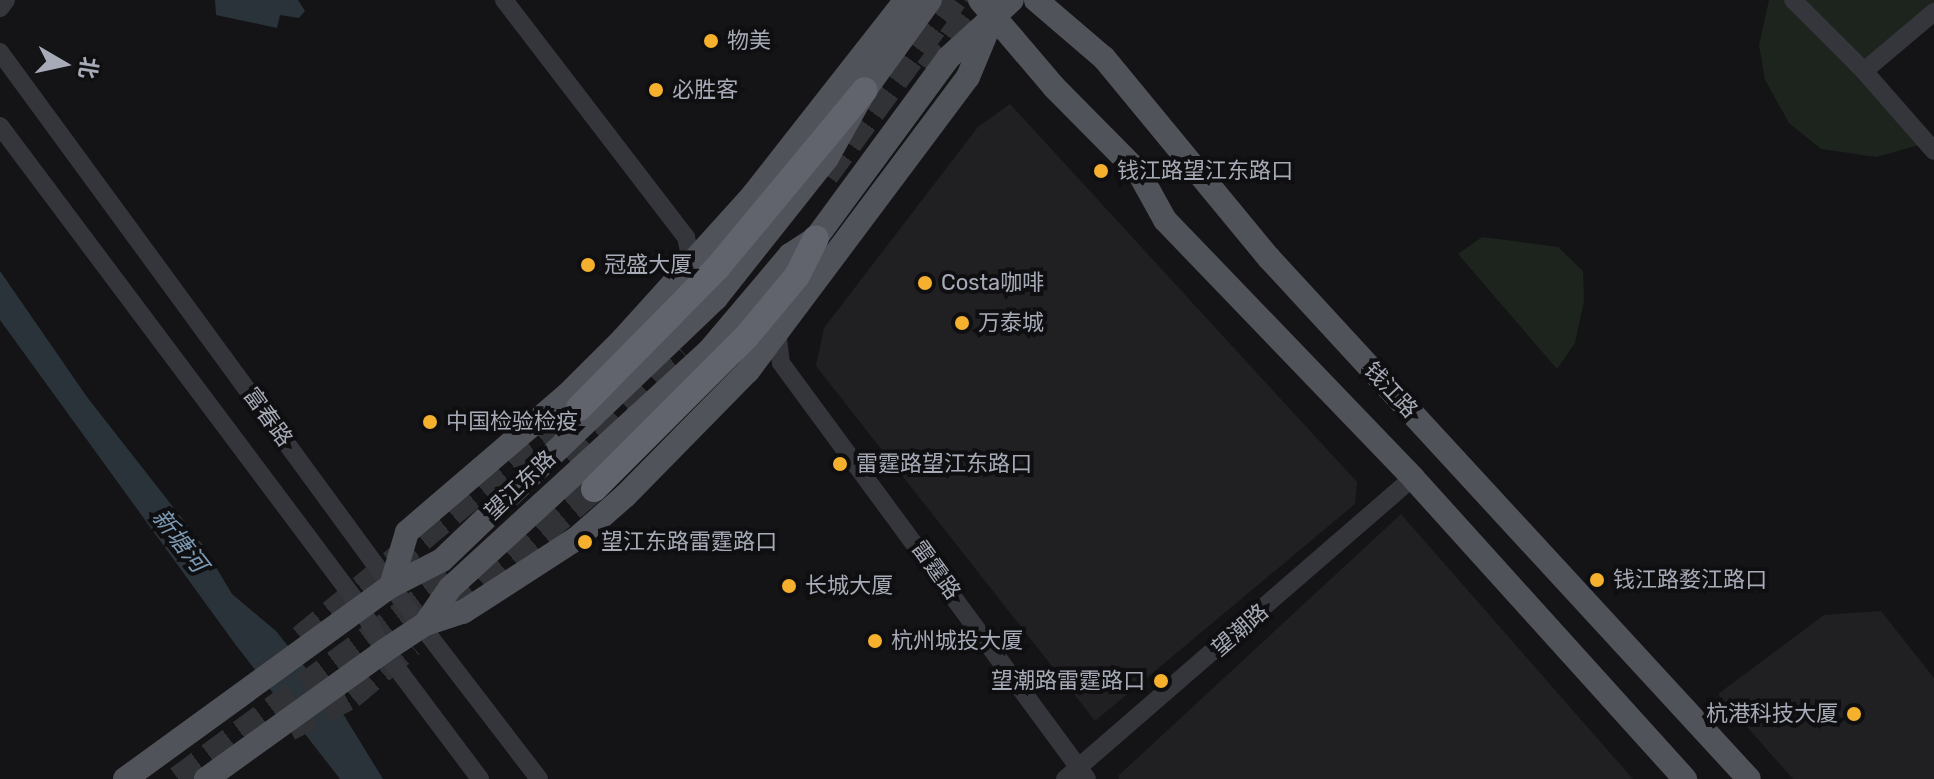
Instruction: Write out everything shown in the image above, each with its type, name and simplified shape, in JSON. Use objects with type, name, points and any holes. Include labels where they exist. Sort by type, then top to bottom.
[{"type":"highway","points":[[579,408],[717,268],[865,90]]},
{"type":"highway","points":[[594,489],[746,337],[797,276],[816,238]]},
{"type":"main road","points":[[391,586],[407,532],[567,395],[692,265],[906,0]]},
{"type":"main road","name":"望江东路","points":[[125,779],[235,703],[391,586],[442,560],[716,298],[827,158],[865,90],[930,0]]},
{"type":"main road","name":"望江东路","points":[[425,624],[450,588],[708,352],[790,255],[816,238],[986,9],[1012,0]]},
{"type":"main road","name":"钱江路","points":[[1036,0],[1104,58],[1269,258],[1749,779]]},
{"type":"main road","points":[[206,779],[343,679],[425,624],[463,612],[576,539],[748,371],[968,77],[986,9]]},
{"type":"main road","name":"钱江路","points":[[986,9],[1139,173],[1165,220],[1413,478],[1685,779]]},
{"type":"street","points":[[0,8],[6,0]]},
{"type":"street","points":[[504,0],[686,237],[692,265]]},
{"type":"street","points":[[1793,0],[1864,71],[1934,151]]},
{"type":"street","points":[[1864,71],[1934,12]]},
{"type":"street","name":"富春路","points":[[0,52],[391,586],[425,624],[539,779]]},
{"type":"street","name":"富春路","points":[[0,126],[362,609],[384,651],[480,779]]},
{"type":"street","points":[[686,237],[715,239]]},
{"type":"street","name":"雷霆路","points":[[777,331],[781,363],[1077,775]]},
{"type":"street","points":[[748,371],[781,363]]},
{"type":"street","name":"望潮路","points":[[1077,775],[1413,478]]},
{"type":"shaded area","points":[[1769,0],[1934,0],[1934,12],[1865,71],[1927,143],[1876,157],[1821,149],[1789,123],[1765,80],[1759,45]]},
{"type":"shaded area","points":[[1010,104],[1357,482],[1355,504],[1095,721],[816,366],[824,328],[978,127]]},
{"type":"shaded area","points":[[1482,237],[1558,247],[1583,271],[1584,301],[1575,343],[1557,369],[1458,254]]},
{"type":"shaded area","points":[[1401,514],[1633,779],[1119,779],[1118,776]]},
{"type":"shaded area","name":"杭港科技大厦","points":[[1881,611],[1934,678],[1934,779],[1793,779],[1718,694],[1824,615]]},
{"type":"water","points":[[215,0],[298,0],[305,11],[299,18],[280,15],[277,28],[216,15]]},
{"type":"water","name":"新塘河","points":[[0,271],[87,397],[202,544],[232,594],[276,631],[345,717],[383,779],[340,779],[235,644],[0,320]]},
{"type":"tunnel","points":[[826,175],[954,0]]},
{"type":"tunnel","points":[[928,70],[979,0]]},
{"type":"tunnel","points":[[565,456],[679,348]]},
{"type":"tunnel","points":[[301,638],[579,408]]},
{"type":"tunnel","points":[[453,609],[594,489]]},
{"type":"tunnel","points":[[178,779],[459,572]]},
{"type":"tunnel","points":[[289,728],[351,696],[411,645]]},
{"type":"place","name":"物美","points":[[711,41]]},
{"type":"place","name":"必胜客","points":[[656,90]]},
{"type":"place","name":"钱江路望江东路口","points":[[1101,171]]},
{"type":"place","name":"冠盛大厦","points":[[588,265]]},
{"type":"place","name":"Costa咖啡","points":[[925,283]]},
{"type":"place","name":"万泰城","points":[[962,323]]},
{"type":"place","name":"中国检验检疫","points":[[430,422]]},
{"type":"place","name":"雷霆路望江东路口","points":[[840,464]]},
{"type":"place","name":"望江东路雷霆路口","points":[[585,542]]},
{"type":"place","name":"钱江路婺江路口","points":[[1597,580]]},
{"type":"place","name":"长城大厦","points":[[789,586]]},
{"type":"place","name":"杭州城投大厦","points":[[875,641]]},
{"type":"place","name":"望潮路雷霆路口","points":[[1161,681]]},
{"type":"place","name":"杭港科技大厦","points":[[1854,714]]}]
